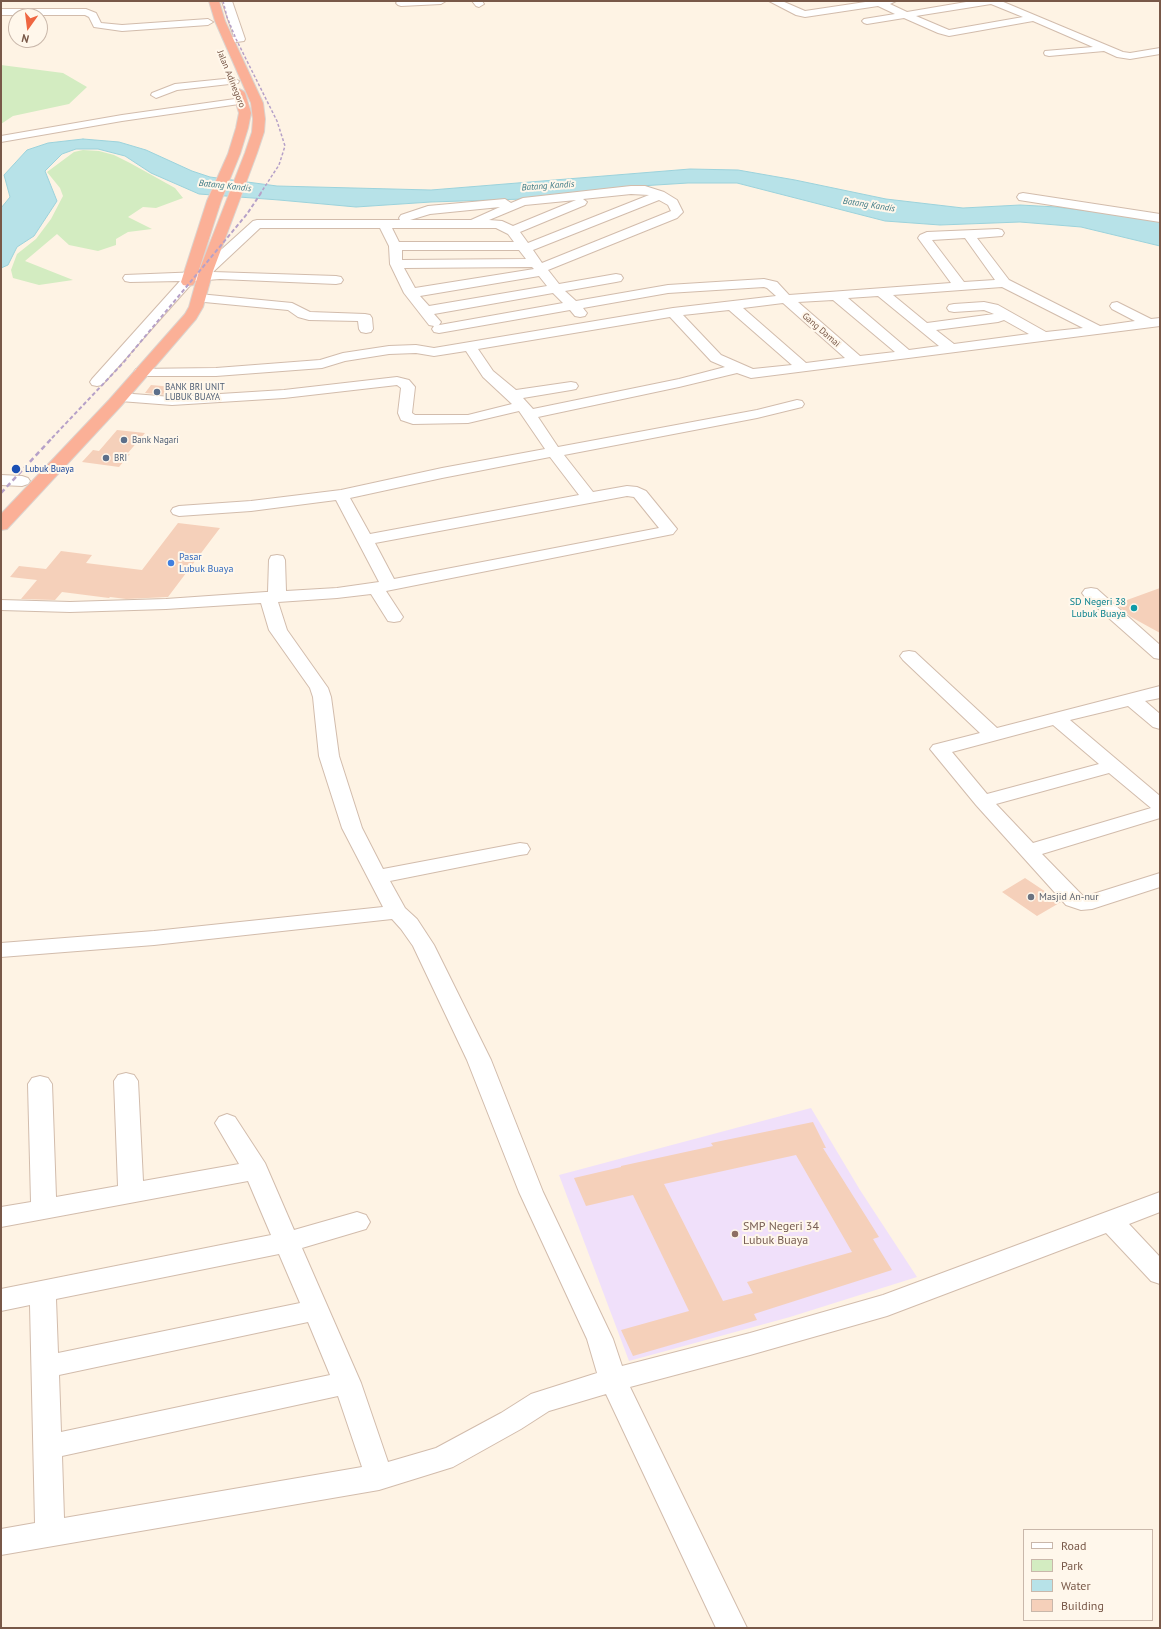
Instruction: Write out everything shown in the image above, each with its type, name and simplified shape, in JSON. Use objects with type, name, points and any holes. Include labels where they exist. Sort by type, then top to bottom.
[{"type":"highway","points":[[203,1],[210,27],[226,36]]},
{"type":"highway","name":"Jalan Adinegoro","points":[[1,526],[102,418],[191,316],[196,307],[205,273],[251,153],[258,132],[259,119],[257,103],[226,36],[214,1]]},
{"type":"highway","name":"Jalan Adinegoro","points":[[1,505],[181,310],[188,279],[214,201],[234,154],[245,113],[228,67]]},
{"type":"highway","points":[[98,401],[100,404],[106,404],[118,400]]},
{"type":"highway","points":[[84,416],[98,415],[102,418]]},
{"type":"street","points":[[226,36],[240,39],[227,1]]},
{"type":"street","points":[[401,3],[442,1]]},
{"type":"street","points":[[774,1],[802,14],[887,2],[906,15],[941,31],[952,33],[1034,18]]},
{"type":"street","points":[[812,1],[832,10]]},
{"type":"street","points":[[850,1],[861,6]]},
{"type":"street","points":[[867,21],[992,1],[1127,56],[1160,51]]},
{"type":"street","points":[[1,12],[53,8],[89,12],[93,15],[93,25],[122,28],[210,27]]},
{"type":"street","points":[[998,12],[1012,9]]},
{"type":"street","points":[[926,24],[940,22]]},
{"type":"street","points":[[1049,53],[1085,49],[1107,49]]},
{"type":"street","points":[[156,95],[175,87],[234,81]]},
{"type":"street","points":[[1,139],[242,102]]},
{"type":"street","points":[[388,224],[428,210],[639,190],[660,195],[673,203],[677,212],[540,267],[411,293]]},
{"type":"street","points":[[513,230],[600,194]]},
{"type":"street","points":[[394,246],[524,248],[660,195]]},
{"type":"street","points":[[1023,197],[1160,218]]},
{"type":"street","points":[[471,224],[523,202]]},
{"type":"street","points":[[205,273],[258,224],[276,212]]},
{"type":"street","points":[[258,224],[498,224],[513,230],[524,248],[556,289],[593,325]]},
{"type":"street","points":[[388,224],[394,246],[396,264],[411,293],[439,329],[451,350]]},
{"type":"street","points":[[960,286],[924,238],[927,236],[998,232]]},
{"type":"street","points":[[968,234],[1004,283],[1098,330]]},
{"type":"street","points":[[396,264],[540,267]]},
{"type":"street","points":[[130,278],[188,279],[205,273],[336,280]]},
{"type":"street","points":[[426,311],[616,278]]},
{"type":"street","points":[[97,382],[188,279]]},
{"type":"street","name":"Gang Damai","points":[[439,329],[668,289],[764,282],[772,285],[857,361]]},
{"type":"street","points":[[141,372],[206,372],[322,364],[343,357],[389,350],[416,349],[434,352],[451,350],[673,312],[786,299],[1004,283]]},
{"type":"street","points":[[927,289],[954,308],[970,322]]},
{"type":"street","points":[[881,292],[951,348]]},
{"type":"street","points":[[836,295],[906,354]]},
{"type":"street","points":[[199,298],[292,307],[309,316],[360,317],[365,318],[366,329]]},
{"type":"street","points":[[732,305],[804,368]]},
{"type":"street","points":[[1117,306],[1155,323]]},
{"type":"street","points":[[954,308],[992,308],[1044,337]]},
{"type":"street","points":[[673,312],[716,358],[751,374],[1155,323]]},
{"type":"street","points":[[924,327],[1007,317]]},
{"type":"street","points":[[470,346],[488,374],[521,405],[589,498]]},
{"type":"street","points":[[521,405],[679,383],[740,368]]},
{"type":"street","points":[[118,400],[172,401],[284,394],[397,381],[404,383],[408,387],[405,413],[406,417],[413,420],[468,419],[521,405],[571,386]]},
{"type":"street","points":[[179,511],[251,506],[340,495],[442,473],[757,414],[797,404]]},
{"type":"street","points":[[1,480],[22,481]]},
{"type":"street","points":[[1,605],[70,607],[166,604],[337,593],[383,586],[653,535],[667,531],[669,528],[640,494],[637,492],[626,491],[365,540]]},
{"type":"street","points":[[340,495],[365,540],[394,616]]},
{"type":"street","points":[[277,560],[272,597],[274,620],[278,630],[319,688],[322,697],[329,756],[352,828],[397,912],[409,924],[423,945],[478,1060],[531,1192],[600,1339],[613,1380],[732,1628]]},
{"type":"street","points":[[1091,593],[1160,654]]},
{"type":"street","points":[[909,656],[993,735]]},
{"type":"street","points":[[1160,692],[940,749],[983,801],[1073,900],[1081,903],[1092,902],[1160,880]]},
{"type":"street","points":[[1132,700],[1160,723]]},
{"type":"street","points":[[1056,718],[1160,806]]},
{"type":"street","points":[[983,801],[1113,766]]},
{"type":"street","points":[[1028,851],[1160,812]]},
{"type":"street","points":[[377,877],[520,849]]},
{"type":"street","points":[[1,950],[154,938],[397,912]]},
{"type":"street","points":[[126,1081],[131,1194]]},
{"type":"street","points":[[40,1084],[44,1210]]},
{"type":"street","points":[[227,1123],[256,1170],[287,1242],[347,1383],[379,1477]]},
{"type":"street","points":[[1,1217],[256,1170]]},
{"type":"street","points":[[1,1542],[379,1477],[443,1458],[511,1421],[541,1402],[613,1380],[743,1346],[887,1305],[1111,1222],[1160,1202]]},
{"type":"street","points":[[1,1300],[287,1242],[357,1222]]},
{"type":"street","points":[[1111,1222],[1160,1274]]},
{"type":"street","points":[[43,1292],[50,1533]]},
{"type":"street","points":[[45,1367],[316,1310]]},
{"type":"street","points":[[48,1447],[347,1383]]},
{"type":"shaded area","name":"SMP Negeri 34 Lubuk Buaya","points":[[811,1108],[860,1190],[917,1277],[790,1317],[629,1361],[559,1175]]},
{"type":"green space","points":[[1,65],[63,73],[87,87],[69,104],[13,116],[1,124]]},
{"type":"green space","points":[[83,150],[99,151],[114,155],[175,188],[183,198],[156,208],[143,207],[128,217],[152,229],[128,232],[116,239],[116,245],[98,251],[69,245],[57,234],[25,261],[73,280],[39,285],[13,278],[11,270],[17,254],[36,239],[51,219],[63,196],[60,188],[47,172],[74,152]]},
{"type":"water","name":"Batang Kandis","points":[[83,139],[119,142],[146,150],[192,171],[210,177],[277,186],[431,190],[690,169],[738,170],[886,199],[963,208],[1020,205],[1057,207],[1160,220],[1160,246],[1081,227],[1020,222],[940,225],[885,221],[737,183],[688,183],[624,187],[524,199],[431,202],[356,207],[199,194],[151,173],[125,156],[98,149],[76,149],[62,154],[45,171],[57,201],[34,236],[17,247],[8,265],[1,268],[1,208],[10,197],[4,175],[27,150],[48,143]]},
{"type":"building","name":"BANK BRI UNIT LUBUK BUAYA","points":[[151,385],[173,387],[166,395],[145,393]]},
{"type":"building","points":[[117,430],[145,433],[127,454],[130,454],[119,467],[82,462],[93,450],[99,451]]},
{"type":"building","points":[[178,523],[220,528],[168,597],[126,599],[62,592],[55,600],[21,599],[37,580],[10,577],[19,566],[46,569],[61,551],[92,555],[86,563],[142,570]]},
{"type":"building","name":"SD Negeri 38 Lubuk Buaya","points":[[1160,588],[1160,633],[1131,617],[1116,604]]},
{"type":"building","name":"Masjid An-nur","points":[[1025,878],[1061,902],[1037,916],[1002,892]]},
{"type":"building","points":[[813,1122],[826,1148],[823,1148],[879,1237],[873,1239],[892,1270],[754,1314],[757,1320],[633,1356],[621,1330],[689,1311],[633,1195],[586,1206],[574,1178],[713,1146],[711,1143]],"holes":[[[796,1155],[852,1252],[747,1282],[753,1293],[723,1301],[664,1184]]]},
{"type":"railway","points":[[223,1],[227,17],[236,39],[277,121],[285,146],[279,165],[260,194]]},
{"type":"railway","points":[[52,438],[123,363],[247,214],[261,193]]},
{"type":"railway","points":[[1,493],[53,437]]},
{"type":"place","name":"BANK BRI UNIT LUBUK BUAYA","points":[[157,392]]},
{"type":"place","name":"Bank Nagari","points":[[124,440]]},
{"type":"place","name":"BRI","points":[[106,458]]},
{"type":"place","name":"Lubuk Buaya","points":[[16,469]]},
{"type":"place","name":"Pasar Lubuk Buaya","points":[[171,563]]},
{"type":"place","name":"SD Negeri 38 Lubuk Buaya","points":[[1134,608]]},
{"type":"place","name":"Masjid An-nur","points":[[1031,897]]},
{"type":"place","name":"SMP Negeri 34 Lubuk Buaya","points":[[735,1234]]}]
